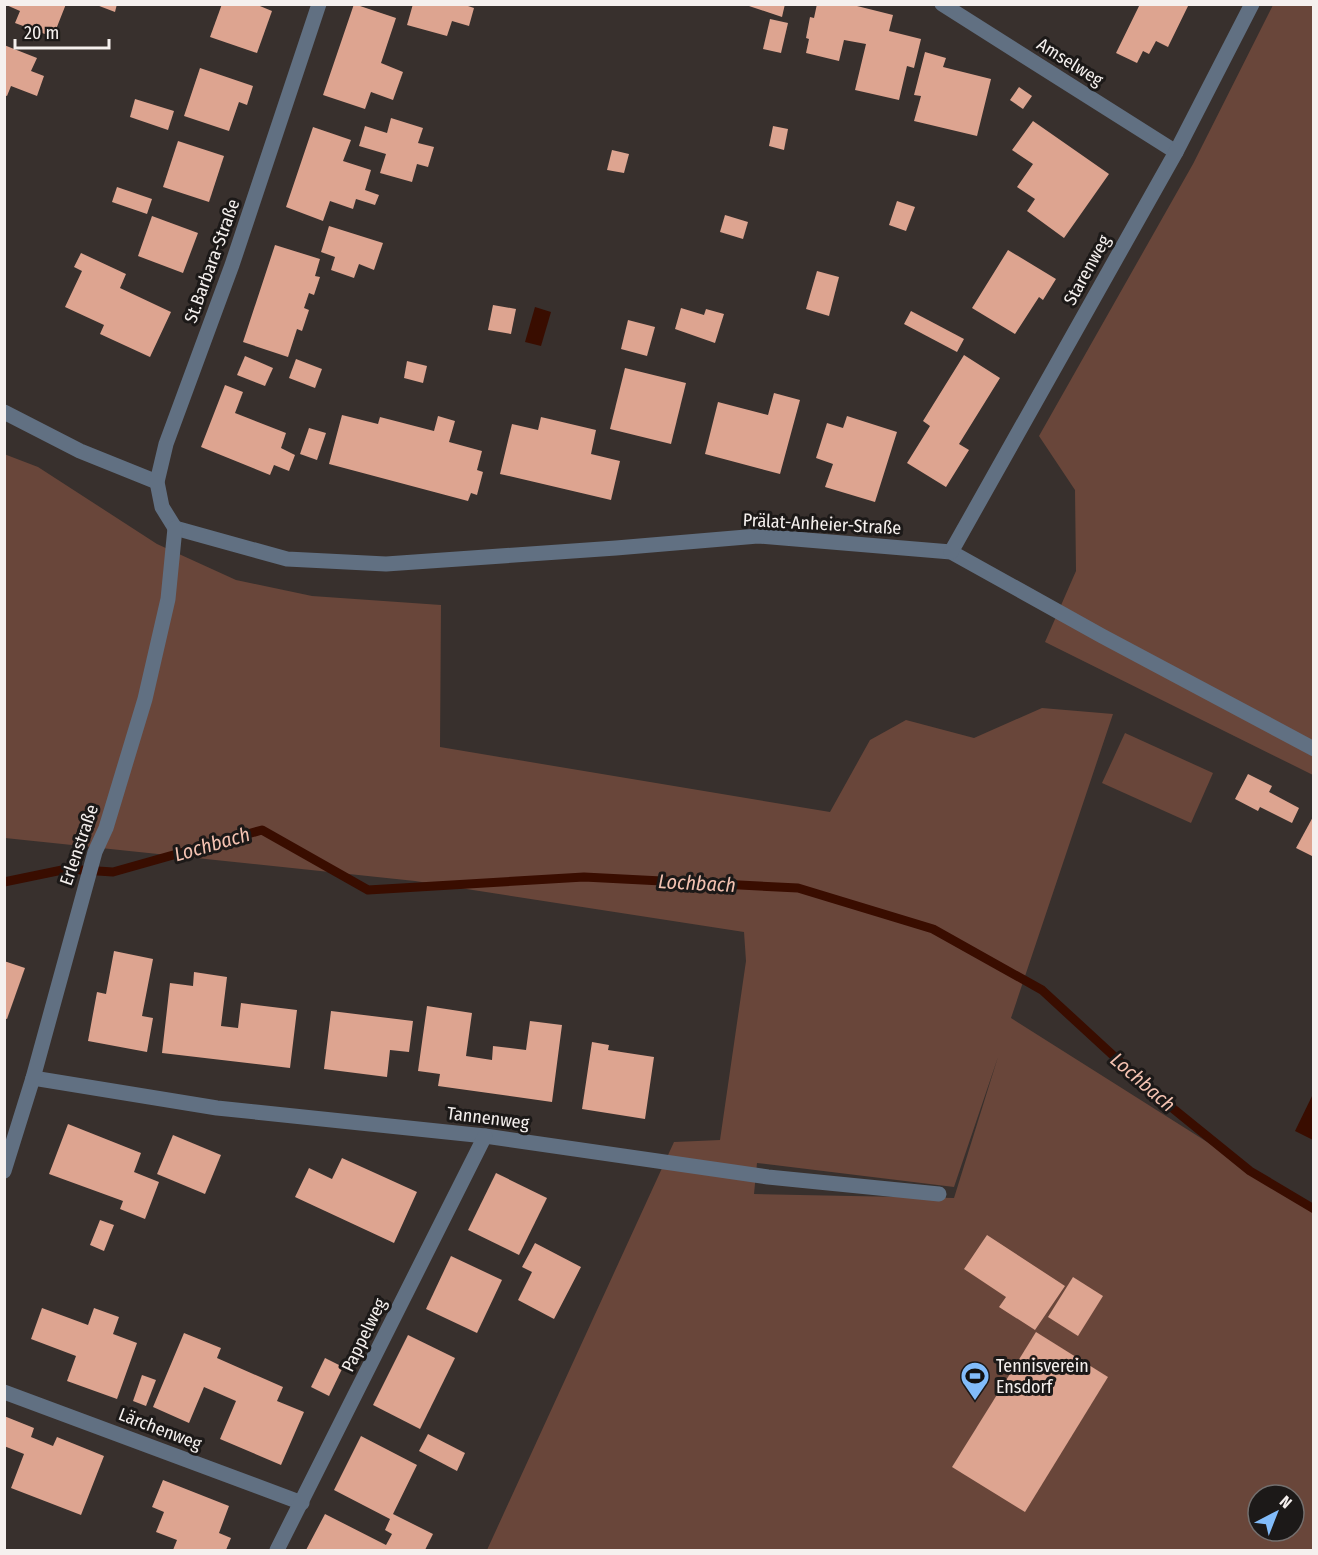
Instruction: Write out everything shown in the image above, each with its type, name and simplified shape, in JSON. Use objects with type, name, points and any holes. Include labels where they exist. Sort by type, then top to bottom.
[{"type":"street","name":"St.Barbara-Straße","points":[[175,528],[162,507],[157,482],[166,444],[232,265],[319,4]]},
{"type":"street","name":"Starenweg","points":[[951,552],[1176,152],[1252,4]]},
{"type":"street","name":"Amselweg","points":[[943,5],[1176,152]]},
{"type":"street","points":[[4,412],[80,451],[157,482]]},
{"type":"street","name":"Prälat-Anheier-Straße","points":[[175,528],[287,559],[386,564],[758,536],[951,552],[1102,636],[1314,749]]},
{"type":"street","name":"Erlenstraße","points":[[4,1171],[33,1078],[95,852],[106,828],[151,678],[168,599],[175,528]]},
{"type":"street","name":"Tannenweg","points":[[33,1078],[217,1108],[485,1136],[768,1177],[939,1194]]},
{"type":"street","name":"Pappelweg","points":[[277,1551],[485,1136]]},
{"type":"street","name":"Lärchenweg","points":[[4,1392],[302,1503]]},
{"type":"shaded area","points":[[1273,5],[1313,5],[1313,775],[1045,642],[1076,571],[1075,490],[1039,436],[1193,164]]},
{"type":"shaded area","points":[[535,307],[551,312],[541,346],[525,342]]},
{"type":"shaded area","points":[[4,454],[38,467],[157,544],[236,580],[312,596],[441,605],[440,747],[830,812],[870,740],[906,720],[974,738],[1042,708],[1113,714],[1011,1018],[1313,1209],[1313,1550],[487,1550],[674,1142],[720,1140],[746,961],[744,932],[415,881],[5,838]],"holes":[[[998,1057],[954,1198],[754,1194],[757,1163],[954,1187]]]},
{"type":"shaded area","points":[[1125,733],[1213,773],[1191,823],[1102,783]]},
{"type":"shaded area","points":[[1313,1094],[1314,1140],[1295,1131]]},
{"type":"building","points":[[4,4],[66,4],[53,37],[15,23],[20,11]]},
{"type":"building","points":[[94,4],[117,4],[115,12]]},
{"type":"building","points":[[222,4],[255,4],[272,11],[257,53],[210,37]]},
{"type":"building","points":[[354,4],[396,18],[381,63],[403,72],[393,100],[371,92],[365,109],[323,95]]},
{"type":"building","points":[[413,4],[462,4],[474,8],[469,26],[452,21],[447,36],[407,25]]},
{"type":"building","points":[[743,4],[785,4],[782,17]]},
{"type":"building","points":[[817,4],[849,4],[893,15],[889,31],[921,39],[914,68],[907,66],[899,100],[855,90],[866,44],[844,40],[839,61],[806,53],[810,17],[814,18]]},
{"type":"building","points":[[1140,4],[1189,4],[1168,47],[1156,41],[1149,54],[1143,51],[1137,63],[1116,53]]},
{"type":"building","points":[[770,19],[788,23],[781,53],[763,49]]},
{"type":"building","points":[[4,45],[37,58],[31,71],[44,76],[37,96],[11,86],[7,96],[4,95]]},
{"type":"building","points":[[925,52],[946,58],[943,67],[991,79],[977,136],[914,121],[921,96],[914,95]]},
{"type":"building","points":[[200,68],[253,86],[247,105],[239,102],[229,131],[184,116]]},
{"type":"building","points":[[1019,87],[1032,96],[1023,109],[1010,100]]},
{"type":"building","points":[[135,99],[174,111],[168,130],[130,117]]},
{"type":"building","points":[[391,118],[423,128],[418,143],[434,147],[428,167],[417,164],[412,182],[380,173],[386,154],[359,146],[365,126],[387,133]]},
{"type":"building","points":[[1033,121],[1109,174],[1064,238],[1027,211],[1035,199],[1017,187],[1033,164],[1012,150]]},
{"type":"building","points":[[773,126],[788,129],[784,150],[769,146]]},
{"type":"building","points":[[313,127],[351,140],[343,161],[371,170],[365,190],[379,195],[375,205],[356,199],[353,209],[330,201],[323,221],[286,207]]},
{"type":"building","points":[[178,141],[224,156],[209,202],[163,187]]},
{"type":"building","points":[[612,150],[629,154],[624,173],[607,170]]},
{"type":"building","points":[[117,187],[152,199],[147,214],[112,202]]},
{"type":"building","points":[[897,201],[915,207],[906,231],[889,225]]},
{"type":"building","points":[[725,215],[748,222],[743,239],[720,232]]},
{"type":"building","points":[[152,216],[198,233],[183,273],[138,256]]},
{"type":"building","points":[[329,226],[383,243],[374,270],[359,264],[354,278],[331,270],[335,257],[321,252]]},
{"type":"building","points":[[275,245],[320,259],[315,276],[320,277],[314,295],[309,293],[304,308],[309,310],[302,331],[297,329],[288,357],[243,342]]},
{"type":"building","points":[[1008,250],[1056,279],[1043,300],[1039,297],[1015,334],[972,308]]},
{"type":"building","points":[[81,253],[126,274],[120,288],[171,312],[150,357],[100,334],[104,325],[65,307],[82,271],[74,267]]},
{"type":"building","points":[[817,271],[839,277],[829,316],[806,309]]},
{"type":"building","points":[[493,305],[516,309],[511,334],[488,330]]},
{"type":"building","points":[[681,308],[704,315],[706,309],[724,314],[715,343],[675,329]]},
{"type":"building","points":[[911,311],[964,339],[957,352],[904,324]]},
{"type":"building","points":[[628,320],[655,327],[647,356],[621,349]]},
{"type":"building","points":[[964,355],[1000,378],[959,444],[969,450],[946,487],[907,463],[930,426],[923,421]]},
{"type":"building","points":[[245,356],[273,368],[265,386],[237,375]]},
{"type":"building","points":[[296,359],[322,369],[315,388],[289,378]]},
{"type":"building","points":[[407,361],[427,366],[423,383],[404,378]]},
{"type":"building","points":[[625,368],[686,383],[671,444],[610,429]]},
{"type":"building","points":[[225,385],[243,392],[235,413],[286,433],[281,448],[295,455],[289,471],[274,465],[270,475],[201,447]]},
{"type":"building","points":[[774,393],[800,400],[780,474],[705,454],[718,402],[768,415]]},
{"type":"building","points":[[342,415],[378,424],[380,417],[434,431],[438,416],[455,421],[449,442],[482,451],[477,470],[483,472],[477,495],[471,493],[468,501],[329,464]]},
{"type":"building","points":[[847,416],[897,432],[875,502],[825,487],[833,464],[816,458],[827,423],[843,428]]},
{"type":"building","points":[[541,417],[596,430],[591,454],[620,461],[611,500],[500,474],[512,424],[538,430]]},
{"type":"building","points":[[309,428],[326,433],[317,460],[300,454]]},
{"type":"building","points":[[1248,774],[1272,786],[1269,792],[1299,808],[1292,823],[1260,807],[1258,811],[1235,799]]},
{"type":"building","points":[[1314,815],[1314,857],[1296,848]]},
{"type":"building","points":[[114,951],[153,959],[142,1016],[153,1018],[147,1052],[88,1041],[97,992],[106,994]]},
{"type":"building","points":[[4,961],[25,968],[7,1019],[4,1018]]},
{"type":"building","points":[[194,972],[227,977],[221,1026],[238,1028],[241,1003],[297,1010],[290,1068],[162,1053],[170,983],[193,986]]},
{"type":"building","points":[[427,1006],[472,1013],[466,1056],[492,1060],[493,1046],[526,1050],[530,1021],[562,1025],[552,1102],[438,1086],[440,1074],[418,1071]]},
{"type":"building","points":[[331,1011],[413,1021],[409,1052],[390,1050],[387,1077],[324,1069]]},
{"type":"building","points":[[592,1042],[609,1045],[608,1050],[654,1057],[645,1119],[582,1109]]},
{"type":"building","points":[[68,1124],[141,1153],[134,1172],[159,1182],[145,1219],[120,1209],[123,1201],[49,1174]]},
{"type":"building","points":[[173,1135],[221,1155],[205,1194],[157,1174]]},
{"type":"building","points":[[342,1158],[417,1192],[394,1243],[295,1197],[309,1168],[332,1179]]},
{"type":"building","points":[[496,1173],[547,1198],[519,1255],[468,1230]]},
{"type":"building","points":[[100,1220],[114,1225],[104,1251],[90,1245]]},
{"type":"building","points":[[987,1235],[1065,1286],[1035,1330],[999,1307],[1006,1297],[964,1269]]},
{"type":"building","points":[[535,1243],[581,1267],[554,1319],[518,1300],[532,1272],[522,1267]]},
{"type":"building","points":[[451,1256],[502,1280],[477,1333],[426,1309]]},
{"type":"building","points":[[1073,1277],[1103,1296],[1078,1336],[1048,1317]]},
{"type":"building","points":[[42,1308],[88,1325],[94,1308],[119,1317],[113,1334],[137,1343],[117,1399],[67,1381],[76,1356],[31,1339]]},
{"type":"building","points":[[1036,1332],[1108,1377],[1025,1512],[952,1467]]},
{"type":"building","points":[[184,1333],[221,1348],[217,1358],[283,1387],[277,1401],[304,1412],[281,1465],[220,1439],[236,1401],[204,1387],[189,1423],[153,1407]]},
{"type":"building","points":[[408,1335],[455,1358],[420,1429],[373,1405]]},
{"type":"building","points":[[325,1358],[343,1367],[329,1396],[311,1387]]},
{"type":"building","points":[[142,1375],[156,1380],[146,1406],[133,1401]]},
{"type":"building","points":[[4,1416],[34,1428],[31,1437],[53,1446],[57,1437],[104,1456],[81,1515],[11,1488],[24,1454],[4,1446]]},
{"type":"building","points":[[428,1434],[465,1453],[457,1471],[419,1451]]},
{"type":"building","points":[[361,1436],[417,1465],[393,1514],[433,1534],[425,1550],[306,1550],[325,1514],[386,1545],[392,1534],[385,1530],[390,1519],[334,1490]]},
{"type":"building","points":[[163,1480],[229,1506],[219,1533],[231,1538],[226,1550],[173,1550],[177,1540],[156,1532],[164,1512],[152,1507]]},
{"type":"waterway","name":"Lochbach","points":[[4,882],[67,869],[113,872],[262,830],[368,890],[584,877],[798,888],[933,929],[1042,990],[1155,1094],[1250,1171],[1314,1209]]},
{"type":"place","name":"Tennisverein Ensdorf","points":[[975,1402]]}]
